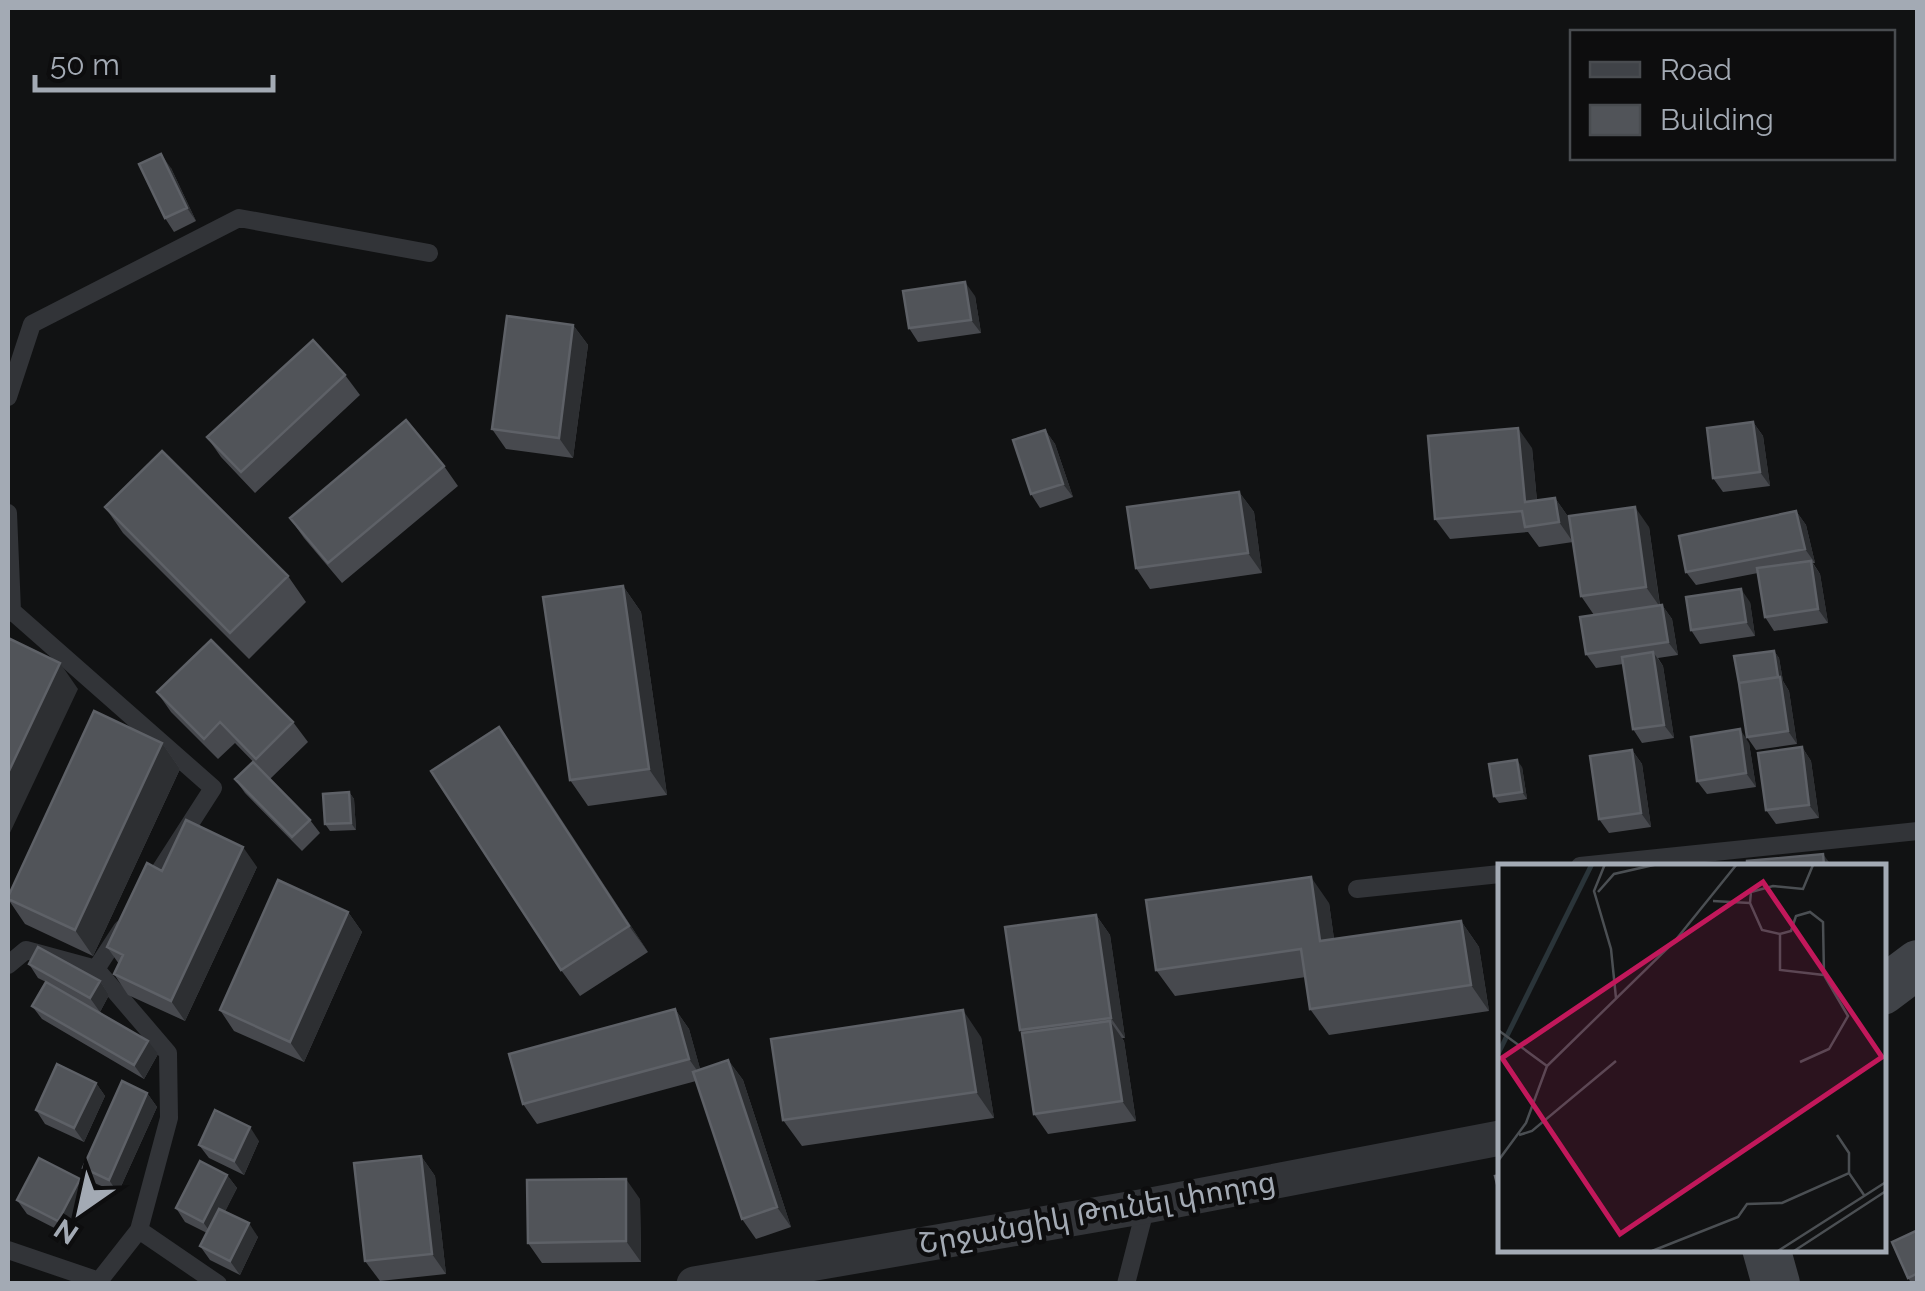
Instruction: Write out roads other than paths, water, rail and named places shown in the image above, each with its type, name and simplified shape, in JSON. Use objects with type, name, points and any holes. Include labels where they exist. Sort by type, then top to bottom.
[{"type":"street","points":[[1885,989],[1918,964]]},
{"type":"street","name":"Շրջանցիկ Թունել փողոց","points":[[694,1284],[1146,1206],[1498,1138]]},
{"type":"street","points":[[1767,1251],[1776,1284]]},
{"type":"lane","points":[[8,396],[32,324],[239,218],[429,253]]},
{"type":"lane","points":[[8,512],[10,612],[213,788],[139,903]]},
{"type":"lane","points":[[1599,864],[1918,831]]},
{"type":"lane","points":[[1358,889],[1498,874]]},
{"type":"lane","points":[[96,968],[128,920]]},
{"type":"lane","points":[[8,965],[26,950],[96,968],[168,1053],[169,1118],[139,1230],[98,1281],[8,1250]]},
{"type":"lane","points":[[1126,1284],[1146,1206]]},
{"type":"lane","points":[[139,1230],[218,1284]]}]
